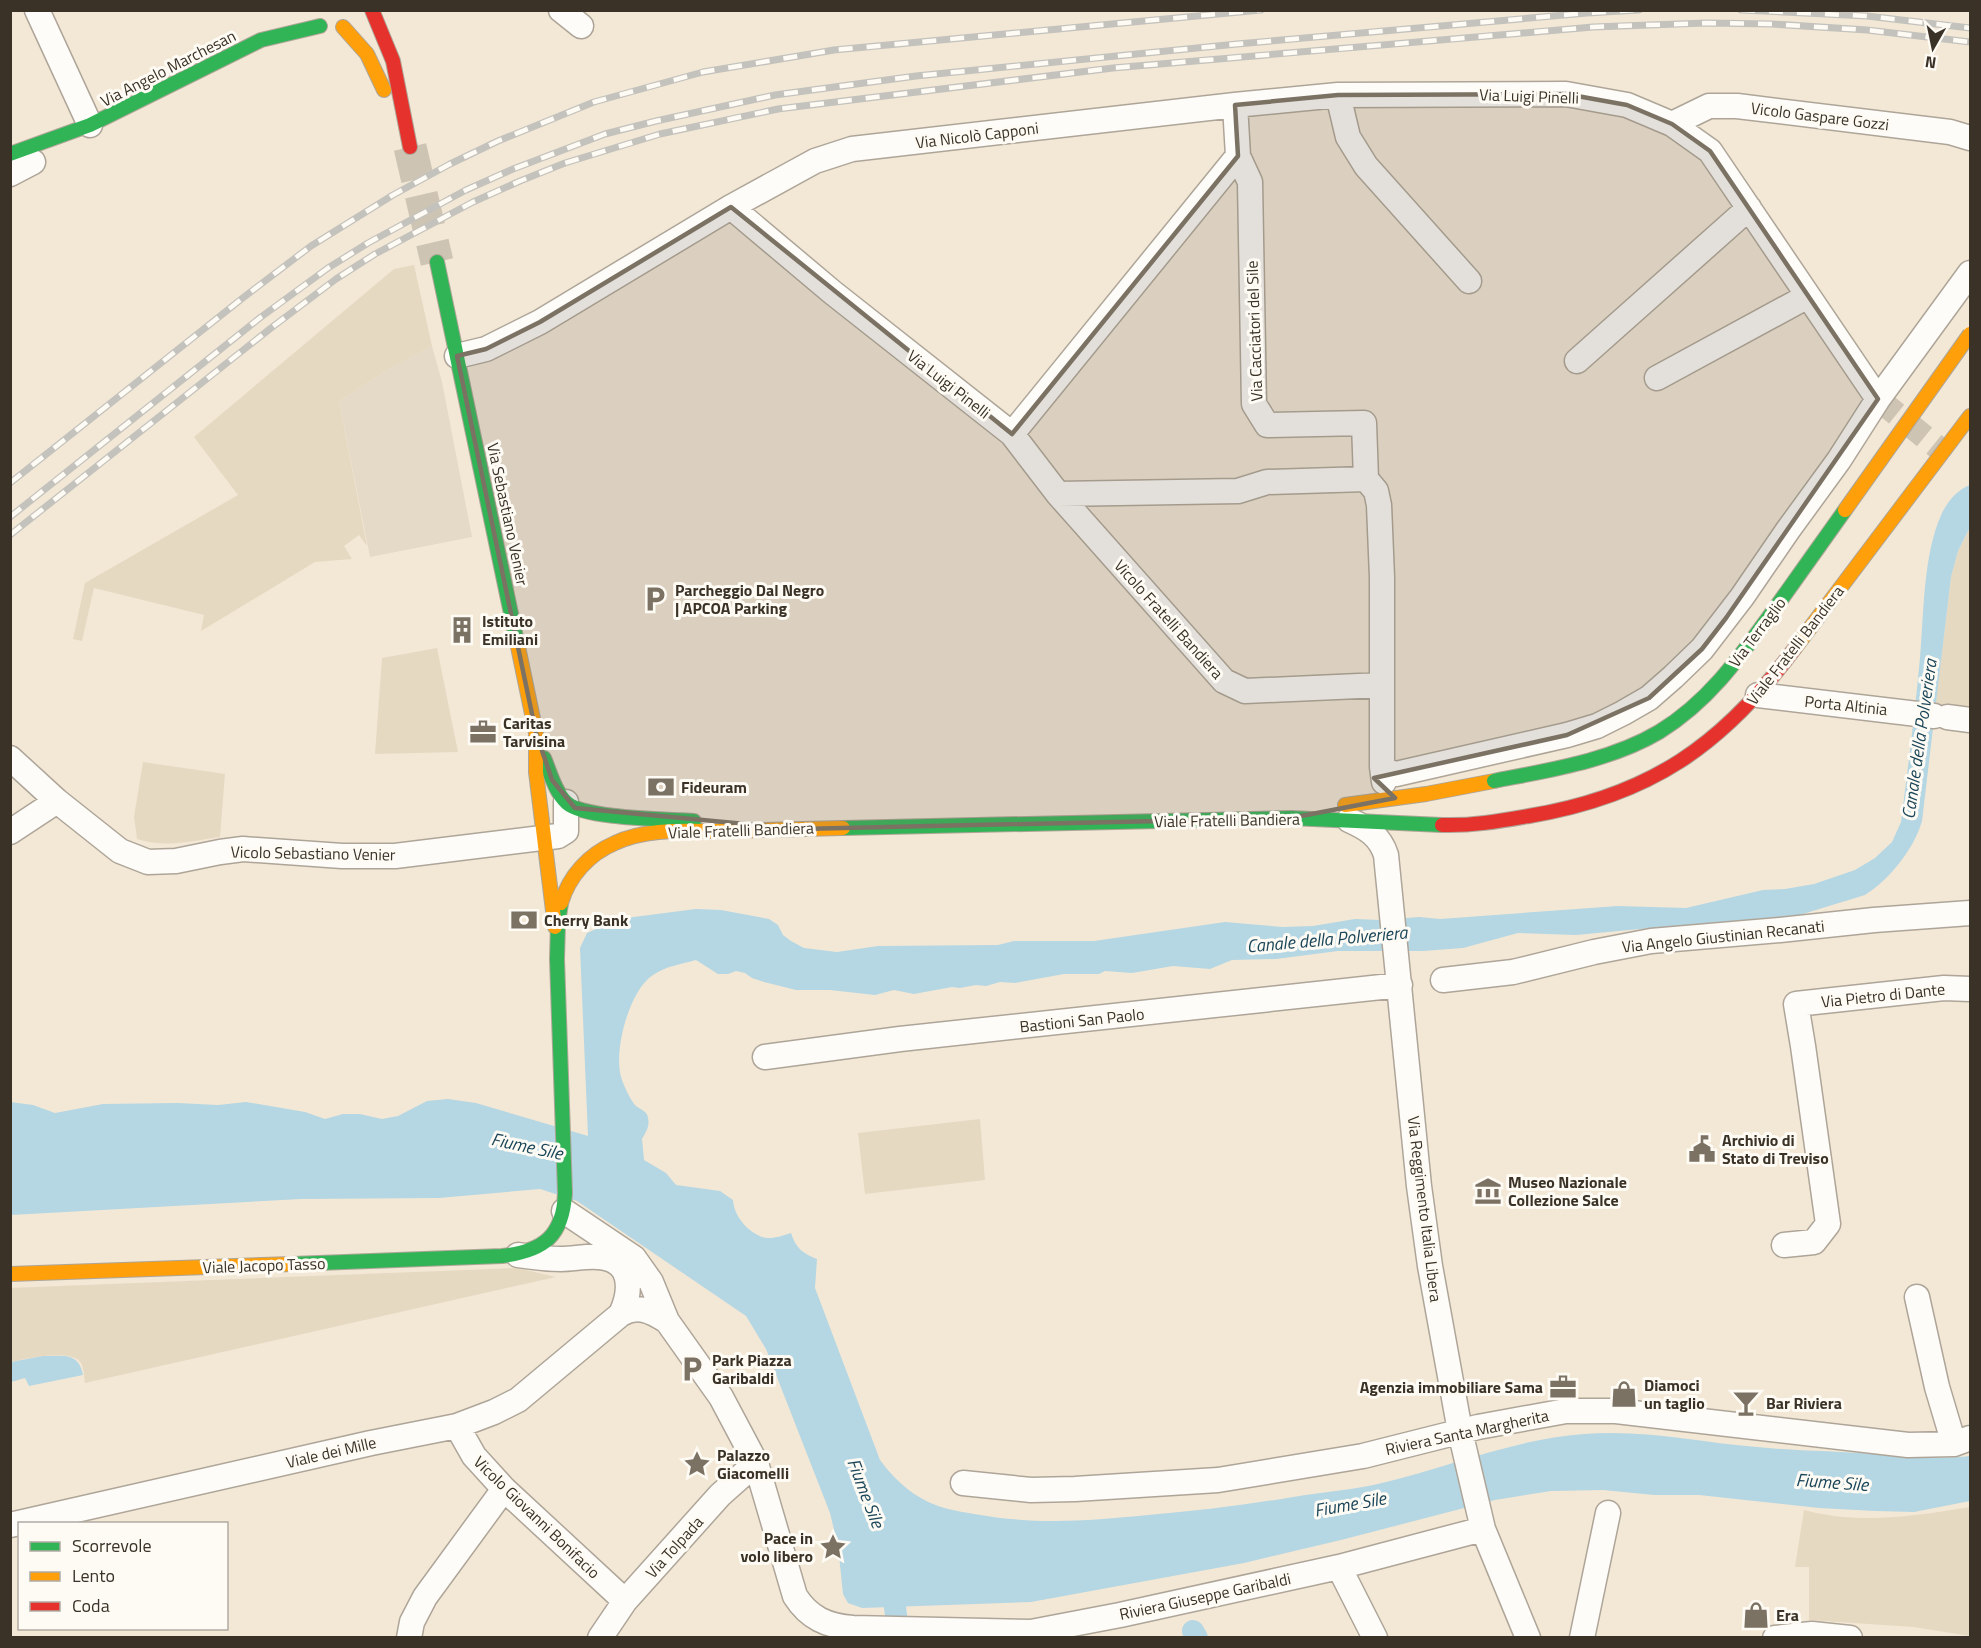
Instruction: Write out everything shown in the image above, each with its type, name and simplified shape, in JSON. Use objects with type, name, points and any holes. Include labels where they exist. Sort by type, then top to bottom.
[{"type":"main road","points":[[364,10],[358,19],[343,27],[367,54],[410,147]]},
{"type":"main road","points":[[372,10],[393,61],[410,147]]},
{"type":"main road","name":"Via Angelo Marchesan","points":[[261,40],[280,21]]},
{"type":"main road","name":"Via Angelo Marchesan","points":[[10,154],[90,125],[261,40],[315,22],[330,28],[343,27]]},
{"type":"main road","points":[[402,49],[411,110],[410,147]]},
{"type":"main road","name":"Via Angelo Marchesan","points":[[33,162],[90,125]]},
{"type":"main road","name":"Via Sebastiano Venier","points":[[437,262],[536,733],[536,772],[557,953]]},
{"type":"main road","name":"Via Terraglio","points":[[1291,818],[1351,804],[1443,791],[1588,762],[1620,751],[1677,720],[1703,699],[1743,653],[1971,334]]},
{"type":"main road","name":"Viale Fratelli Bandiera","points":[[564,1211],[557,953],[560,910],[564,895],[578,870],[612,844],[628,837],[662,832],[1291,818],[1481,825],[1600,800],[1655,777],[1682,761],[1711,740],[1758,695],[1781,668],[1942,451],[1971,416]]},
{"type":"main road","points":[[536,733],[552,780],[566,810]]},
{"type":"main road","points":[[595,813],[800,829]]},
{"type":"main road","name":"Viale Jacopo Tasso","points":[[10,1274],[517,1255],[535,1249],[549,1240],[562,1220],[564,1211]]},
{"type":"street","points":[[37,10],[90,125]]},
{"type":"street","points":[[561,10],[581,26]]},
{"type":"street","name":"Via Luigi Pinelli","points":[[1235,105],[1338,96],[1566,94],[1627,105],[1672,124],[1710,151],[1878,399]]},
{"type":"street","points":[[1338,96],[1348,137],[1366,166],[1469,281]]},
{"type":"street","points":[[1012,434],[1238,156],[1235,105]]},
{"type":"street","name":"Via Nicolò Capponi","points":[[731,207],[815,161],[852,149],[1235,105]]},
{"type":"street","name":"Vicolo Gaspare Gozzi","points":[[1672,124],[1709,106],[1737,106],[1950,132],[1971,138]]},
{"type":"street","name":"Via Cacciatori del Sile","points":[[1238,156],[1250,182],[1254,404],[1267,425],[1364,423],[1366,479],[1376,491],[1379,505],[1382,577],[1382,767],[1385,787],[1395,798]]},
{"type":"street","points":[[10,172],[33,162]]},
{"type":"street","points":[[457,356],[486,349],[540,322],[731,207]]},
{"type":"street","name":"Via Luigi Pinelli","points":[[731,207],[832,292],[1012,434]]},
{"type":"street","points":[[1577,361],[1749,208]]},
{"type":"street","points":[[1382,767],[1396,774],[1567,735],[1597,726],[1648,698],[1702,649],[1742,597],[1839,460],[1878,399],[1971,273]]},
{"type":"street","points":[[1657,378],[1808,296]]},
{"type":"street","name":"Vicolo Fratelli Bandiera","points":[[1012,434],[1058,494],[1224,681],[1245,691],[1381,685]]},
{"type":"street","points":[[1058,494],[1238,491],[1267,482],[1366,479]]},
{"type":"street","name":"Porta Altinia","points":[[1758,695],[1971,720]]},
{"type":"street","points":[[1443,791],[1473,756]]},
{"type":"street","name":"Vicolo Sebastiano Venier","points":[[10,758],[57,801],[120,851],[148,862],[176,861],[243,849],[342,856],[395,856],[544,830],[566,810],[595,813]]},
{"type":"street","points":[[10,832],[57,801]]},
{"type":"street","name":"Via Reggimento Italia Libera","points":[[1348,819],[1374,834],[1383,847],[1425,1235],[1460,1431],[1481,1520],[1528,1638]]},
{"type":"street","name":"Via Angelo Giustinian Recanati","points":[[1443,980],[1514,972],[1651,940],[1971,913]]},
{"type":"street","name":"Bastioni San Paolo","points":[[765,1057],[1399,979]]},
{"type":"street","name":"Via Pietro di Dante","points":[[1784,1245],[1814,1242],[1828,1224],[1796,1004],[1944,988],[1971,988]]},
{"type":"street","points":[[564,1211],[634,1258],[651,1282],[667,1321],[721,1397],[756,1463],[795,1596],[803,1609],[830,1627]]},
{"type":"street","name":"Viale Jacopo Tasso","points":[[517,1255],[561,1259],[599,1257],[609,1259],[628,1276],[627,1300],[621,1314]]},
{"type":"street","points":[[1917,1297],[1937,1387],[1962,1441]]},
{"type":"street","points":[[621,1314],[628,1310],[645,1309],[667,1321]]},
{"type":"street","name":"Viale dei Mille","points":[[23,1522],[457,1426],[518,1400],[621,1314]]},
{"type":"street","name":"Riviera Santa Margherita","points":[[963,1483],[997,1488],[1064,1490],[1218,1480],[1363,1456],[1460,1431],[1566,1411],[1616,1411],[1908,1445],[1962,1441]]},
{"type":"street","name":"Vicolo Giovanni Bonifacio","points":[[457,1426],[474,1456],[504,1489],[626,1601]]},
{"type":"street","name":"Via Tolpada","points":[[600,1638],[626,1601],[720,1495],[756,1463]]},
{"type":"street","points":[[409,1638],[412,1622],[425,1598],[504,1489]]},
{"type":"street","points":[[1582,1638],[1608,1513]]},
{"type":"street","name":"Riviera Giuseppe Garibaldi","points":[[830,1627],[1030,1635],[1339,1567],[1481,1520]]},
{"type":"street","points":[[1339,1567],[1375,1638]]},
{"type":"street","points":[[1774,1638],[1812,1634],[1850,1638]]},
{"type":"highlighted area","points":[[1566,94],[1627,105],[1672,124],[1710,151],[1878,399],[1726,618],[1702,649],[1649,698],[1567,735],[1374,778],[1395,798],[1291,818],[800,829],[575,808],[552,780],[536,733],[457,356],[486,349],[540,322],[731,207],[1012,434],[1238,156],[1235,105],[1338,95]]},
{"type":"shaded area","points":[[414,265],[432,346],[392,367],[339,401],[367,546],[359,535],[344,546],[352,559],[315,562],[201,631],[204,615],[94,588],[82,641],[73,639],[85,583],[238,495],[194,437],[394,269]]},
{"type":"shaded area","points":[[432,346],[442,382],[472,537],[370,557],[339,401],[392,367]]},
{"type":"shaded area","points":[[1970,527],[1970,713],[1935,709],[1951,577],[1958,551]]},
{"type":"shaded area","points":[[437,648],[458,752],[375,754],[382,658]]},
{"type":"shaded area","points":[[143,762],[225,774],[220,837],[168,843],[137,839],[134,817]]},
{"type":"shaded area","points":[[980,1119],[985,1180],[865,1194],[858,1133]]},
{"type":"shaded area","points":[[517,1268],[556,1277],[85,1383],[81,1363],[68,1356],[48,1356],[11,1362],[10,1288]]},
{"type":"shaded area","points":[[1970,1507],[1970,1636],[1913,1627],[1809,1620],[1809,1567],[1795,1567],[1804,1510],[1845,1517],[1887,1518]]},
{"type":"water","points":[[1970,485],[1970,527],[1958,551],[1951,577],[1922,821],[1913,842],[1900,862],[1883,881],[1865,895],[1793,917],[1663,930],[1651,928],[1576,935],[1518,933],[1463,948],[1423,951],[1338,951],[1276,959],[1232,960],[1210,969],[1173,966],[1132,973],[1105,971],[1099,974],[1064,974],[1015,983],[1000,982],[986,986],[952,987],[914,994],[894,990],[875,995],[830,990],[796,990],[764,982],[736,971],[718,974],[696,960],[663,969],[644,983],[630,1008],[625,1023],[621,1039],[619,1069],[631,1100],[645,1112],[648,1118],[648,1126],[642,1139],[644,1160],[666,1173],[676,1185],[720,1191],[733,1200],[736,1212],[751,1231],[769,1238],[791,1233],[800,1249],[817,1259],[815,1288],[880,1460],[909,1490],[940,1507],[961,1512],[1040,1521],[1103,1519],[1203,1510],[1371,1485],[1407,1477],[1507,1447],[1558,1437],[1606,1433],[1627,1433],[1786,1449],[1946,1458],[1970,1456],[1970,1501],[1914,1512],[1819,1508],[1699,1495],[1654,1495],[1603,1490],[1551,1491],[1495,1500],[1244,1563],[1031,1602],[862,1608],[848,1603],[843,1594],[838,1546],[830,1513],[766,1349],[746,1316],[577,1201],[540,1189],[439,1198],[301,1199],[11,1215],[10,1102],[33,1105],[55,1113],[103,1104],[218,1105],[246,1102],[305,1112],[325,1119],[343,1114],[360,1114],[382,1119],[398,1116],[427,1101],[448,1099],[476,1103],[588,1136],[580,948],[587,933],[605,925],[610,920],[696,909],[721,910],[769,919],[778,925],[783,935],[804,948],[837,952],[878,946],[998,945],[1014,941],[1094,941],[1225,922],[1283,927],[1313,926],[1355,919],[1381,920],[1419,917],[1440,919],[1618,906],[1686,908],[1763,890],[1814,884],[1855,870],[1875,858],[1892,842],[1901,822],[1918,679],[1925,584],[1931,546],[1944,509],[1957,492]]},
{"type":"water","points":[[43,1356],[63,1356],[74,1359],[78,1362],[83,1375],[29,1386],[25,1378],[11,1382],[11,1362]]},
{"type":"pier","points":[[851,1608],[920,1608],[920,1609],[862,1611]]},
{"type":"waterway","points":[[891,1577],[899,1638]]},
{"type":"waterway","points":[[1193,1631],[1197,1638]]},
{"type":"tunnel","points":[[410,147],[437,262]]},
{"type":"tunnel","points":[[1878,399],[1942,451]]},
{"type":"railway","points":[[10,483],[311,246],[393,195],[450,164],[498,141],[594,102],[703,72],[834,50],[1261,10]]},
{"type":"railway","points":[[10,517],[261,317],[328,268],[368,243],[466,190],[513,169],[605,134],[775,95],[916,76],[1237,44],[1639,10]]},
{"type":"railway","points":[[1741,10],[1867,16],[1970,28]]},
{"type":"railway","points":[[10,535],[271,328],[336,279],[375,254],[473,202],[520,181],[565,163],[660,134],[778,109],[1113,68],[1593,27],[1706,23],[1772,24],[1867,30],[1970,42]]},
{"type":"traffic: fast","points":[[10,154],[90,125],[261,40],[320,26]]},
{"type":"traffic: fast","points":[[437,262],[517,642]]},
{"type":"traffic: fast","points":[[1494,781],[1600,757],[1640,742],[1677,720],[1724,676],[1845,510]]},
{"type":"traffic: fast","points":[[544,758],[559,793],[567,803],[577,808],[608,815],[694,821]]},
{"type":"traffic: fast","points":[[843,828],[1291,818],[1442,825]]},
{"type":"traffic: fast","points":[[292,1264],[502,1256],[517,1254],[540,1245],[555,1231],[560,1220],[565,1193],[557,959],[561,903]]},
{"type":"traffic: slow","points":[[343,27],[367,54],[384,90]]},
{"type":"traffic: slow","points":[[1845,510],[1970,334]]},
{"type":"traffic: slow","points":[[1795,648],[1970,416]]},
{"type":"traffic: slow","points":[[517,642],[536,733],[536,772],[555,927]]},
{"type":"traffic: slow","points":[[1345,805],[1426,794],[1494,781]]},
{"type":"traffic: slow","points":[[561,903],[569,884],[581,867],[597,853],[627,838],[680,831],[843,828]]},
{"type":"traffic: slow","points":[[10,1274],[292,1264]]},
{"type":"traffic: jam","points":[[372,10],[393,61],[410,147]]},
{"type":"traffic: jam","points":[[1442,825],[1497,821],[1572,807],[1611,795],[1647,780],[1680,761],[1711,739],[1768,682],[1795,648]]},
{"type":"place","name":"Parcheggio Dal Negro | APCOA Parking","points":[[655,599]]},
{"type":"place","name":"Istituto Emiliani","points":[[462,630]]},
{"type":"place","name":"Caritas Tarvisina","points":[[483,732]]},
{"type":"place","name":"Fideuram","points":[[661,787]]},
{"type":"place","name":"Cherry Bank","points":[[524,920]]},
{"type":"place","name":"Archivio di Stato di Treviso","points":[[1702,1149]]},
{"type":"place","name":"Museo Nazionale Collezione Salce","points":[[1488,1191]]},
{"type":"place","name":"Park Piazza Garibaldi","points":[[692,1369]]},
{"type":"place","name":"Agenzia immobiliare Sama","points":[[1563,1387]]},
{"type":"place","name":"Diamoci un taglio","points":[[1624,1394]]},
{"type":"place","name":"Bar Riviera","points":[[1746,1403]]},
{"type":"place","name":"Palazzo Giacomelli","points":[[697,1464]]},
{"type":"place","name":"Pace in volo libero","points":[[833,1547]]},
{"type":"place","name":"Era","points":[[1756,1615]]},
{"type":"water label","name":"Canale della Polveriera","points":[[1919,739]]},
{"type":"water label","name":"Canale della Polveriera","points":[[1327,939]]},
{"type":"water label","name":"Fiume Sile","points":[[527,1146]]},
{"type":"water label","name":"Fiume Sile","points":[[1832,1482]]},
{"type":"water label","name":"Fiume Sile","points":[[866,1493]]},
{"type":"water label","name":"Fiume Sile","points":[[1350,1504]]}]
